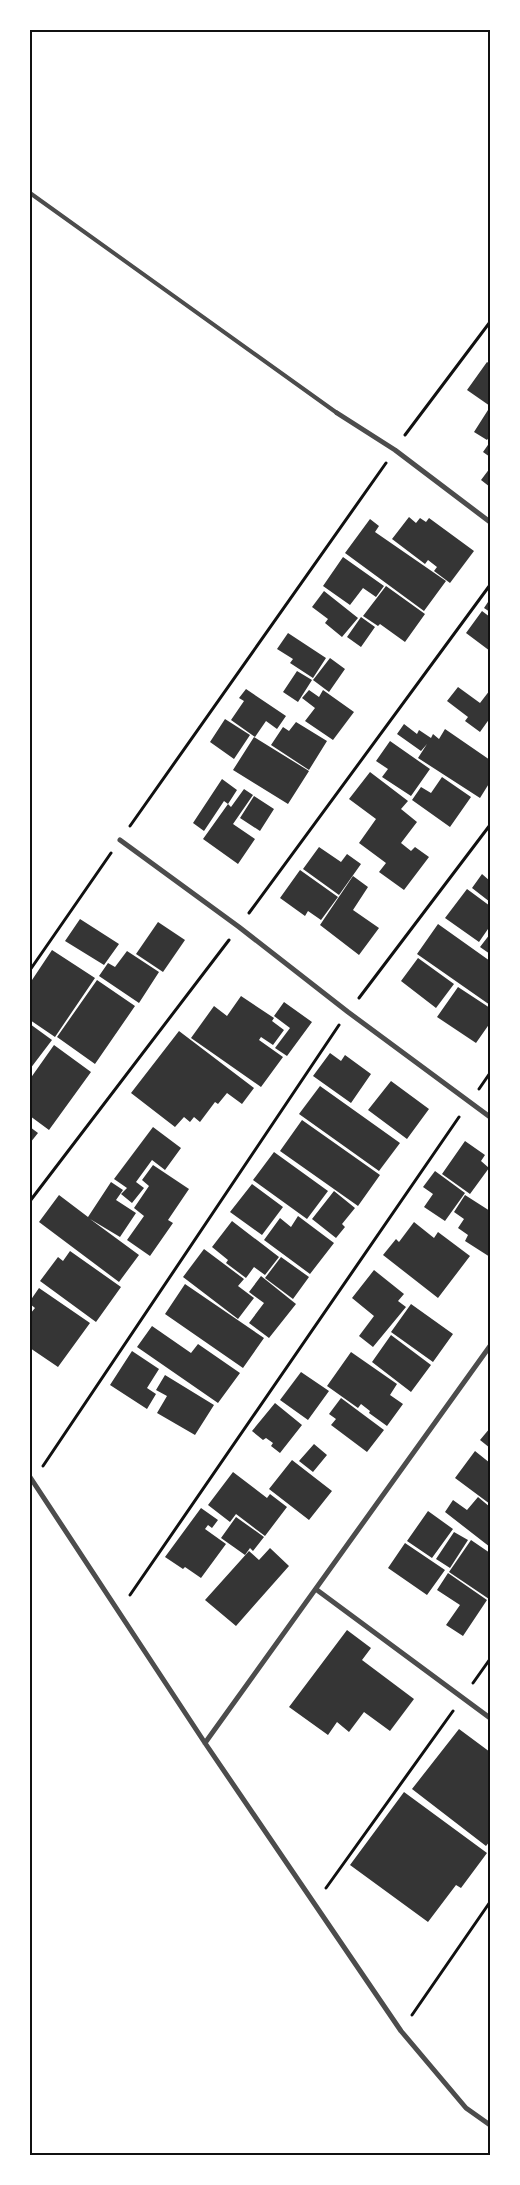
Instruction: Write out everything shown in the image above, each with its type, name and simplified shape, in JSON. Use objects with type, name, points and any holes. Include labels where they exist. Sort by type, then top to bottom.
[{"type":"street","points":[[337,413],[395,450],[490,522]]},
{"type":"street","points":[[120,840],[239,927],[348,1012],[490,1117]]},
{"type":"street","points":[[205,1744],[490,1346]]},
{"type":"street","points":[[31,1479],[205,1744],[401,2031],[466,2108],[490,2126]]},
{"type":"street","points":[[317,1590],[490,1718]]},
{"type":"lane","points":[[30,193],[337,413]]},
{"type":"path","points":[[30,970],[395,450],[490,322]]},
{"type":"path","points":[[30,1201],[239,927],[490,585]]},
{"type":"path","points":[[31,1479],[348,1012],[490,825]]},
{"type":"path","points":[[119,1611],[490,1074]]},
{"type":"path","points":[[315,1903],[490,1659]]},
{"type":"path","points":[[401,2031],[490,1902]]},
{"type":"building","points":[[487,362],[490,364],[490,406],[467,390]]},
{"type":"building","points":[[488,410],[490,411],[490,436],[487,440],[474,432]]},
{"type":"building","points":[[490,442],[490,457],[483,452]]},
{"type":"building","points":[[490,468],[490,487],[481,480]]},
{"type":"building","points":[[409,517],[416,523],[420,518],[426,522],[429,518],[474,551],[450,583],[434,571],[437,567],[428,560],[425,564],[392,539]]},
{"type":"building","points":[[370,519],[379,526],[375,532],[446,581],[424,611],[345,553]]},
{"type":"building","points":[[343,557],[384,586],[376,597],[363,588],[350,605],[323,586]]},
{"type":"building","points":[[386,586],[425,614],[405,642],[380,624],[378,626],[363,616]]},
{"type":"building","points":[[324,591],[358,618],[342,637],[325,623],[328,619],[312,607]]},
{"type":"building","points":[[490,599],[490,612],[484,608]]},
{"type":"building","points":[[482,611],[490,617],[490,651],[466,633]]},
{"type":"building","points":[[361,617],[375,627],[361,647],[347,637]]},
{"type":"building","points":[[288,633],[326,658],[313,678],[290,663],[293,659],[277,649]]},
{"type":"building","points":[[330,658],[345,669],[329,692],[313,680]]},
{"type":"building","points":[[297,671],[312,680],[298,702],[283,692]]},
{"type":"building","points":[[458,687],[480,703],[490,690],[490,718],[480,732],[465,721],[468,717],[447,701]]},
{"type":"building","points":[[246,689],[286,716],[277,729],[266,721],[255,737],[231,720],[244,701],[239,698]]},
{"type":"building","points":[[309,690],[319,697],[323,690],[354,712],[333,740],[305,721],[315,708],[302,698]]},
{"type":"building","points":[[225,719],[250,735],[234,759],[210,742]]},
{"type":"building","points":[[296,722],[327,741],[309,770],[271,745],[283,727],[289,731]]},
{"type":"building","points":[[404,724],[417,734],[419,730],[431,738],[433,734],[439,739],[445,729],[490,760],[490,782],[480,798],[418,758],[427,744],[421,751],[397,734]]},
{"type":"building","points":[[254,737],[309,771],[288,804],[233,770]]},
{"type":"building","points":[[390,741],[430,769],[411,796],[382,777],[388,769],[376,761]]},
{"type":"building","points":[[370,772],[408,801],[401,809],[417,822],[401,843],[411,851],[415,847],[429,857],[404,890],[379,872],[386,863],[359,843],[376,819],[349,799]]},
{"type":"building","points":[[442,777],[471,797],[450,827],[412,800],[421,787],[431,793]]},
{"type":"building","points":[[222,779],[237,790],[228,804],[224,801],[204,831],[193,823]]},
{"type":"building","points":[[244,789],[253,795],[233,824],[255,839],[238,864],[203,839],[228,804],[231,807]]},
{"type":"building","points":[[254,796],[274,809],[260,831],[240,818]]},
{"type":"building","points":[[319,847],[341,862],[347,854],[361,864],[339,895],[303,869]]},
{"type":"building","points":[[300,870],[338,897],[321,920],[308,911],[305,916],[280,898]]},
{"type":"building","points":[[482,874],[490,881],[490,902],[472,888]]},
{"type":"building","points":[[353,876],[368,887],[353,910],[379,928],[359,955],[320,925]]},
{"type":"building","points":[[467,889],[490,906],[490,931],[488,929],[479,942],[445,918]]},
{"type":"building","points":[[80,919],[119,944],[104,965],[65,941]]},
{"type":"building","points":[[158,922],[185,940],[163,972],[136,954]]},
{"type":"building","points":[[438,924],[490,961],[490,1005],[417,954]]},
{"type":"building","points":[[490,934],[490,954],[480,947]]},
{"type":"building","points":[[52,950],[95,978],[55,1037],[30,1020],[30,983]]},
{"type":"building","points":[[127,951],[159,972],[139,1003],[99,976],[108,963],[115,967]]},
{"type":"building","points":[[418,958],[454,984],[436,1008],[401,981]]},
{"type":"building","points":[[97,980],[135,1006],[95,1064],[57,1037]]},
{"type":"building","points":[[458,987],[490,1008],[490,1023],[476,1043],[437,1017]]},
{"type":"building","points":[[241,996],[274,1018],[272,1021],[284,1030],[273,1045],[261,1037],[259,1040],[283,1057],[261,1087],[191,1038],[214,1006],[227,1016]]},
{"type":"building","points":[[284,1002],[312,1022],[287,1056],[275,1048],[290,1028],[274,1016]]},
{"type":"building","points":[[30,1024],[52,1040],[30,1069]]},
{"type":"building","points":[[179,1031],[254,1088],[242,1104],[227,1093],[218,1104],[215,1102],[200,1122],[194,1117],[190,1122],[184,1117],[175,1127],[131,1093]]},
{"type":"building","points":[[54,1045],[91,1072],[49,1130],[30,1116],[30,1079]]},
{"type":"building","points":[[330,1053],[341,1061],[345,1055],[371,1074],[351,1103],[313,1076]]},
{"type":"building","points":[[391,1081],[429,1109],[407,1139],[368,1110]]},
{"type":"building","points":[[320,1086],[400,1143],[379,1171],[299,1114]]},
{"type":"building","points":[[302,1120],[380,1175],[358,1206],[280,1151]]},
{"type":"building","points":[[30,1127],[38,1133],[30,1143]]},
{"type":"building","points":[[153,1127],[181,1148],[165,1170],[152,1160],[136,1182],[144,1188],[132,1203],[121,1194],[127,1188],[114,1179]]},
{"type":"building","points":[[465,1141],[485,1155],[481,1161],[489,1168],[470,1194],[442,1174]]},
{"type":"building","points":[[274,1152],[328,1191],[307,1219],[253,1180]]},
{"type":"building","points":[[153,1165],[189,1189],[168,1220],[173,1223],[150,1256],[127,1240],[144,1216],[134,1208],[149,1186],[142,1180]]},
{"type":"building","points":[[435,1171],[465,1193],[445,1221],[424,1207],[433,1194],[423,1187]]},
{"type":"building","points":[[111,1182],[123,1190],[116,1200],[136,1213],[120,1237],[90,1219],[139,1255],[119,1282],[39,1222],[59,1195],[88,1217]]},
{"type":"building","points":[[252,1184],[283,1207],[262,1235],[230,1212]]},
{"type":"building","points":[[334,1191],[355,1208],[342,1224],[345,1227],[336,1238],[312,1219]]},
{"type":"building","points":[[465,1195],[490,1211],[490,1257],[465,1241],[468,1235],[458,1228],[464,1219],[454,1212]]},
{"type":"building","points":[[298,1216],[334,1243],[310,1274],[264,1240],[280,1218],[291,1227]]},
{"type":"building","points":[[232,1221],[279,1257],[265,1275],[254,1267],[246,1278],[226,1263],[228,1260],[212,1247]]},
{"type":"building","points":[[414,1222],[434,1238],[438,1232],[470,1256],[438,1298],[383,1255],[396,1239],[399,1242]]},
{"type":"building","points":[[204,1249],[244,1279],[238,1286],[254,1298],[238,1319],[183,1277]]},
{"type":"building","points":[[70,1251],[121,1287],[96,1322],[40,1281],[58,1257],[63,1261]]},
{"type":"building","points":[[281,1257],[309,1277],[293,1299],[265,1278]]},
{"type":"building","points":[[374,1270],[404,1294],[398,1301],[406,1307],[373,1347],[359,1336],[374,1316],[352,1298]]},
{"type":"building","points":[[261,1276],[296,1304],[269,1338],[249,1323],[264,1303],[249,1292]]},
{"type":"building","points":[[185,1284],[264,1338],[243,1368],[165,1314]]},
{"type":"building","points":[[39,1288],[90,1323],[58,1367],[30,1348],[30,1314],[35,1308],[30,1304],[30,1301]]},
{"type":"building","points":[[411,1304],[453,1334],[433,1362],[391,1332]]},
{"type":"building","points":[[152,1326],[191,1353],[198,1344],[240,1373],[218,1403],[137,1347]]},
{"type":"building","points":[[391,1335],[431,1365],[411,1392],[372,1362]]},
{"type":"building","points":[[132,1351],[159,1369],[147,1388],[156,1394],[147,1409],[110,1385]]},
{"type":"building","points":[[351,1352],[397,1384],[390,1395],[403,1404],[387,1426],[369,1413],[370,1411],[361,1404],[358,1408],[327,1386]]},
{"type":"building","points":[[301,1372],[329,1391],[308,1420],[280,1400]]},
{"type":"building","points":[[165,1375],[214,1405],[195,1435],[157,1413],[167,1396],[156,1390]]},
{"type":"building","points":[[341,1398],[384,1430],[367,1452],[331,1425],[336,1419],[329,1414]]},
{"type":"building","points":[[275,1403],[302,1425],[280,1453],[271,1446],[273,1443],[266,1438],[263,1440],[252,1431]]},
{"type":"building","points":[[490,1428],[490,1448],[480,1440]]},
{"type":"building","points":[[314,1444],[327,1455],[313,1472],[299,1461]]},
{"type":"building","points":[[475,1451],[490,1463],[490,1504],[455,1478]]},
{"type":"building","points":[[292,1460],[332,1491],[309,1520],[269,1489]]},
{"type":"building","points":[[233,1472],[267,1498],[270,1494],[287,1507],[265,1536],[236,1514],[230,1522],[208,1505]]},
{"type":"building","points":[[478,1497],[490,1507],[490,1547],[445,1512],[453,1500],[467,1510]]},
{"type":"building","points":[[201,1508],[218,1520],[212,1528],[208,1525],[205,1529],[226,1544],[201,1578],[165,1557]]},
{"type":"building","points":[[428,1511],[453,1529],[432,1558],[407,1541]]},
{"type":"building","points":[[236,1517],[264,1537],[253,1551],[250,1548],[245,1555],[221,1538]]},
{"type":"building","points":[[454,1532],[468,1540],[450,1568],[436,1559]]},
{"type":"building","points":[[471,1540],[490,1553],[489,1599],[449,1572]]},
{"type":"building","points":[[405,1543],[445,1570],[427,1595],[388,1568]]},
{"type":"building","points":[[270,1548],[289,1566],[236,1626],[205,1600],[249,1551],[259,1560]]},
{"type":"building","points":[[448,1573],[487,1600],[463,1636],[446,1625],[460,1605],[437,1590]]},
{"type":"building","points":[[347,1630],[371,1648],[362,1660],[414,1699],[390,1731],[364,1712],[349,1732],[337,1722],[328,1735],[289,1707]]},
{"type":"building","points":[[459,1729],[490,1752],[490,1841],[486,1846],[412,1789]]},
{"type":"building","points":[[404,1792],[487,1853],[461,1888],[456,1885],[428,1922],[350,1865]]}]
